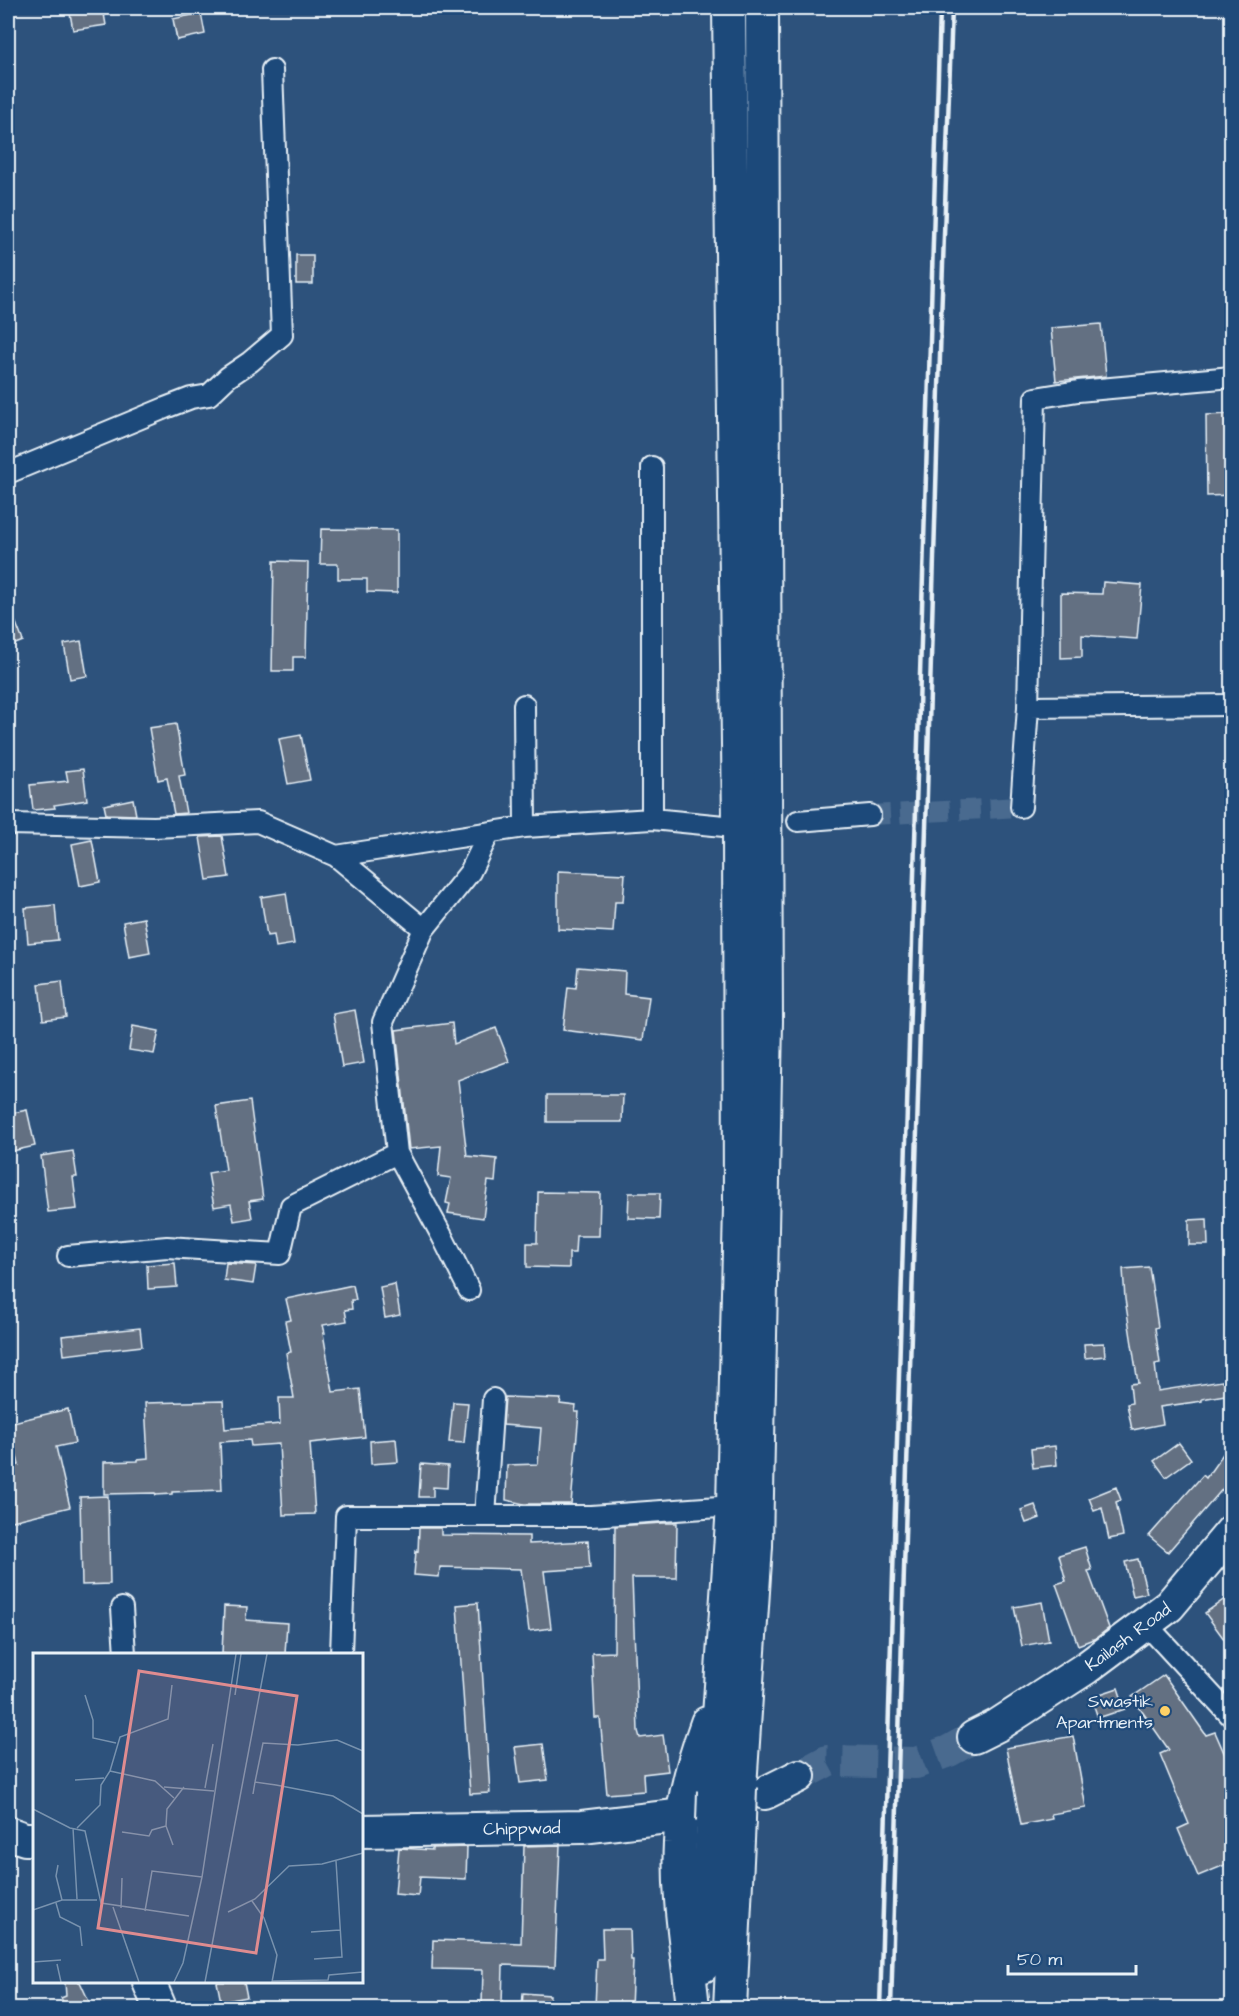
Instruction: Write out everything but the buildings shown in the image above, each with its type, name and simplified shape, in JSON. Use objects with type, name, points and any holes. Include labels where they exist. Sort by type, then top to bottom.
[{"type":"main road","points":[[700,2008],[726,1804],[734,1683],[733,1506],[740,1207],[741,1035],[729,8]]},
{"type":"main road","points":[[734,1683],[756,1546],[766,1021],[762,8]]},
{"type":"main road","name":"Kailash Road","points":[[974,1737],[998,1725],[1086,1668],[1169,1606],[1232,1531]]},
{"type":"main road","points":[[693,2008],[680,1888],[680,1841],[726,1804],[799,1776]]},
{"type":"main road","points":[[726,1804],[730,2008]]},
{"type":"main road","name":"Chippwad","points":[[363,1832],[582,1827],[726,1804]]},
{"type":"main road","points":[[8,1833],[25,1839],[33,1839]]},
{"type":"main road","points":[[149,1983],[160,2008]]},
{"type":"street","points":[[8,473],[165,408],[191,398],[209,395],[228,377],[282,335],[272,70]]},
{"type":"street","points":[[1021,807],[1028,706],[1035,398],[1078,391],[1232,377]]},
{"type":"street","points":[[652,467],[652,819]]},
{"type":"street","points":[[524,705],[525,827]]},
{"type":"street","points":[[1028,706],[1232,705]]},
{"type":"street","points":[[798,821],[870,815]]},
{"type":"street","points":[[336,856],[525,827],[652,819],[724,826]]},
{"type":"street","points":[[8,824],[154,827],[258,822],[336,856],[424,929]]},
{"type":"street","points":[[469,1290],[397,1153],[383,1022],[424,929],[470,872],[489,833]]},
{"type":"street","points":[[69,1256],[167,1247],[280,1254],[291,1206],[397,1153]]},
{"type":"street","points":[[485,1516],[493,1399]]},
{"type":"street","points":[[341,1653],[346,1516],[591,1516],[733,1506]]},
{"type":"street","points":[[122,1608],[124,1653]]},
{"type":"street","points":[[1146,1624],[1232,1718]]},
{"type":"tunnel","points":[[870,815],[1021,807]]},
{"type":"tunnel","points":[[799,1776],[827,1761],[916,1763],[949,1751],[974,1737]]},
{"type":"railway","points":[[880,2008],[940,8]]},
{"type":"railway","points":[[891,2008],[952,8]]},
{"type":"place","name":"Swastik Apartments","points":[[1165,1711]]}]
